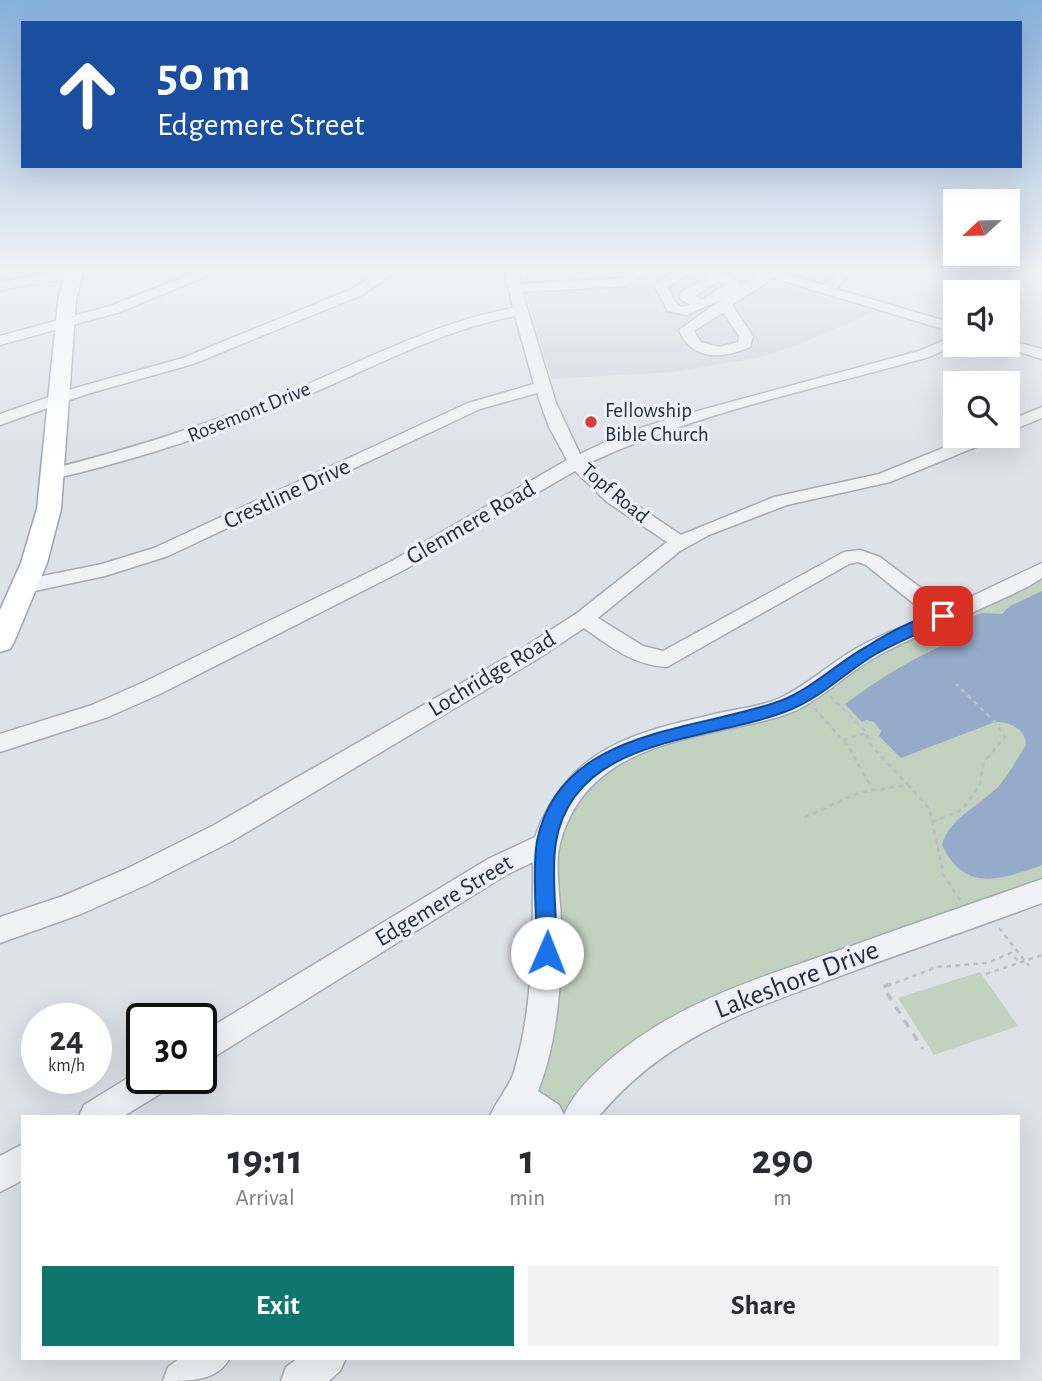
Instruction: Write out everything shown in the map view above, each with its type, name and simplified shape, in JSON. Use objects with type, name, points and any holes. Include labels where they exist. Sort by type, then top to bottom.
[{"type":"main road","points":[[0,642],[43,532],[53,474],[64,336]]},
{"type":"street","points":[[0,420],[60,398],[201,356],[249,336]]},
{"type":"street","name":"Rosemont Drive","points":[[53,474],[104,464],[155,449],[431,336]]},
{"type":"street","name":"Topf Road","points":[[529,336],[557,426],[577,462],[616,500],[681,543]]},
{"type":"street","name":"Glenmere Road","points":[[0,743],[88,715],[152,688],[397,566],[577,462],[649,431],[914,357],[943,345]]},
{"type":"street","points":[[1020,348],[1042,354]]},
{"type":"street","name":"Crestline Drive","points":[[24,586],[89,574],[161,552],[474,405],[520,391],[544,387]]},
{"type":"street","points":[[1020,422],[1042,412]]},
{"type":"street","name":"Lochridge Road","points":[[0,930],[71,905],[136,877],[223,833],[531,653],[584,618],[681,543],[756,508],[884,478],[958,448]]},
{"type":"street","points":[[584,618],[640,653],[653,659],[667,659],[844,558],[860,556],[873,561],[943,616]]},
{"type":"street","points":[[544,1115],[512,1107],[531,1069],[546,967],[546,844],[552,818],[568,793],[589,771],[609,757],[671,735],[771,710],[811,692],[871,650],[1008,588],[1042,569]]},
{"type":"street","name":"Edgemere Street","points":[[217,1040],[497,867],[546,844]]},
{"type":"street","name":"Lakeshore Drive","points":[[581,1115],[585,1107],[618,1075],[653,1045],[687,1023],[822,969],[984,921],[1042,891]]},
{"type":"street","points":[[97,1115],[131,1094]]},
{"type":"street","points":[[0,1175],[21,1162]]},
{"type":"street","points":[[182,1381],[208,1360]]},
{"type":"street","points":[[300,1381],[325,1360]]},
{"type":"path","points":[[932,822],[962,810],[979,785],[984,762],[1005,737],[996,723],[956,684]]},
{"type":"path","points":[[811,692],[867,733],[869,743],[929,808],[944,876],[1022,961]]},
{"type":"path","points":[[811,692],[825,717],[861,764],[873,790]]},
{"type":"path","points":[[841,740],[867,733]]},
{"type":"path","points":[[805,817],[858,793],[908,785]]},
{"type":"path","points":[[923,1049],[883,987],[937,967],[986,963],[1012,953],[1029,966]]},
{"type":"path","points":[[986,974],[1042,955]]},
{"type":"shaded area","points":[[538,336],[817,336],[757,358],[674,372],[552,379]]},
{"type":"green space","points":[[1042,568],[1042,894],[687,1023],[618,1075],[586,1115],[546,1115],[519,1097],[546,874],[579,779],[671,735],[785,705],[847,665]]},
{"type":"green space","points":[[980,972],[1018,1026],[934,1055],[898,998]]},
{"type":"water","points":[[1042,591],[1042,865],[1012,875],[985,879],[961,870],[942,845],[952,826],[995,790],[1005,778],[1026,745],[1020,730],[1006,723],[995,722],[901,758],[879,736],[881,731],[874,722],[862,722],[845,704],[902,666],[964,637],[968,618],[982,613],[1002,614],[1010,606]]},
{"type":"place","name":"Fellowship Bible Church","points":[[591,422]]},
{"type":"route","points":[[547,953],[546,844],[552,818],[579,779],[609,757],[625,750],[705,725],[785,705],[811,692],[871,650],[943,616]]}]
